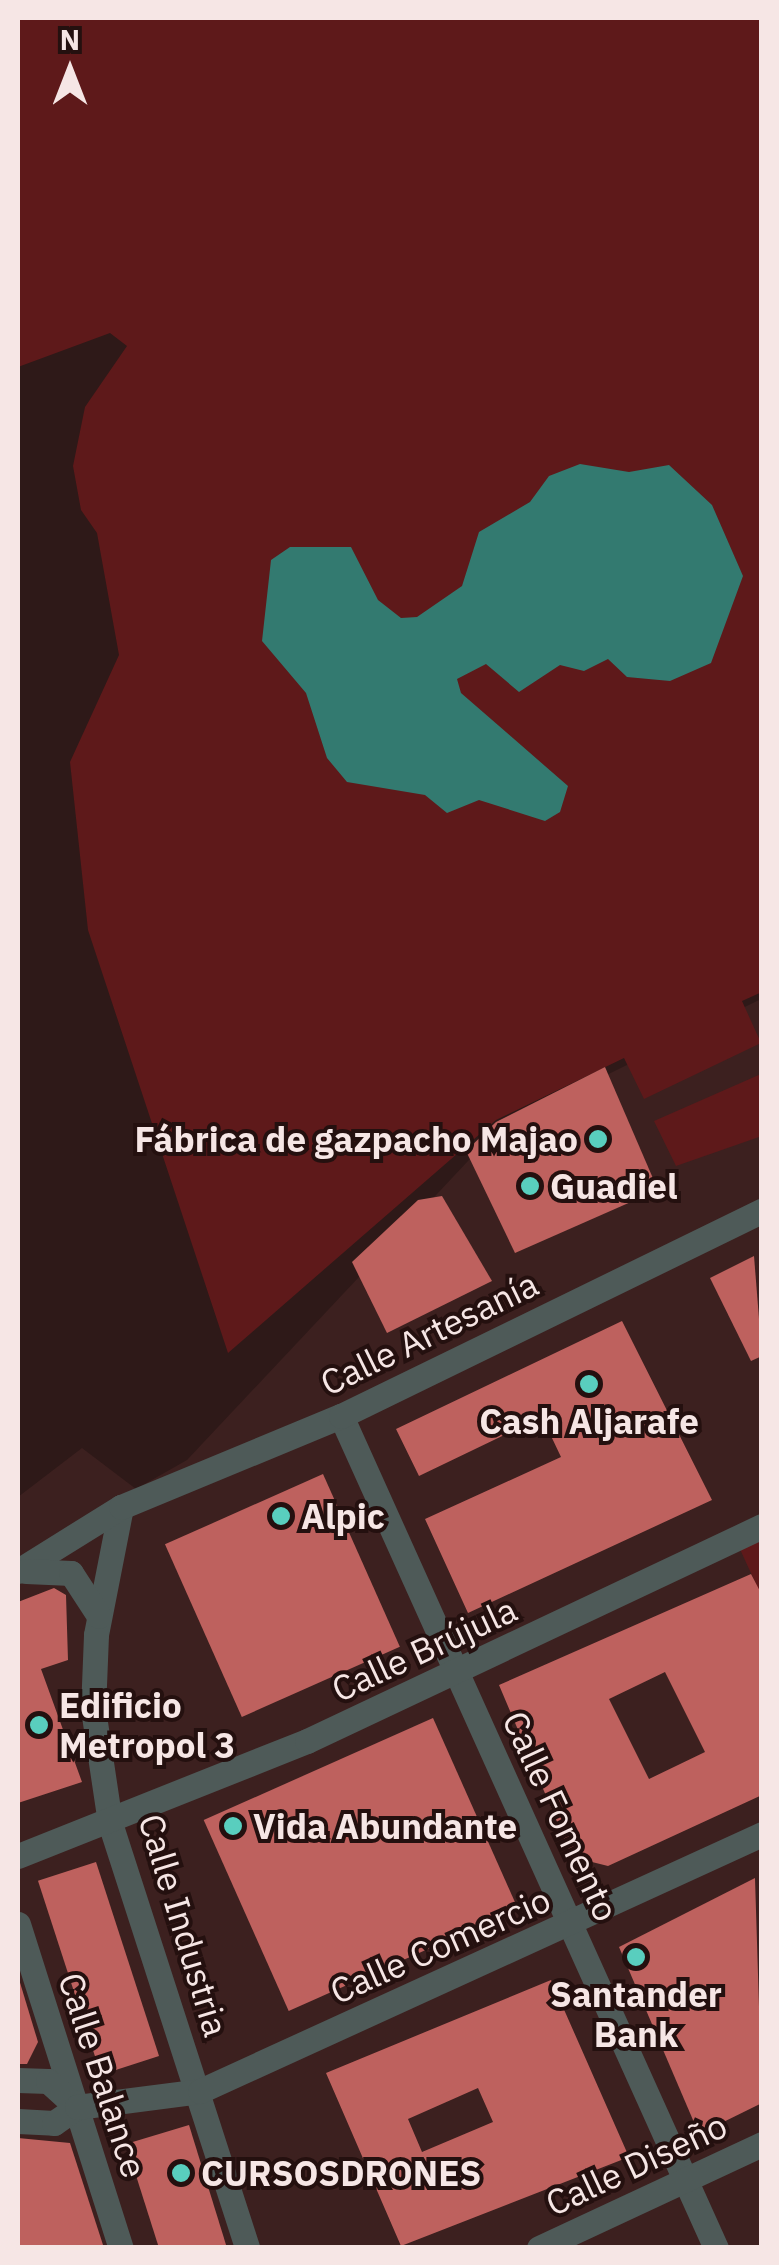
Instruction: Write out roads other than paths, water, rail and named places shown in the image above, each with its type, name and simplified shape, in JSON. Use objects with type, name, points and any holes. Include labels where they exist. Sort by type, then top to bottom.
[{"type":"street","name":"Calle Artesanía","points":[[18,1572],[121,1508],[341,1416],[762,1211]]},
{"type":"street","name":"Calle Fomento","points":[[341,1416],[456,1675],[574,1924],[716,2248]]},
{"type":"street","name":"Calle Industria","points":[[121,1508],[99,1616],[93,1710],[110,1823],[200,2091],[247,2248]]},
{"type":"street","name":"Calle Brújula","points":[[18,1856],[110,1823],[456,1675],[762,1526]]},
{"type":"street","points":[[18,1572],[71,1572],[99,1616]]},
{"type":"street","name":"Calle Comercio","points":[[18,2121],[54,2123],[77,2107],[200,2091],[574,1924],[762,1834]]},
{"type":"street","name":"Calle Balance","points":[[18,1924],[121,2248]]},
{"type":"street","points":[[18,2080],[48,2081],[77,2107]]},
{"type":"street","name":"Calle Diseño","points":[[539,2248],[762,2144]]},
{"type":"water","points":[[580,464],[629,472],[669,465],[712,505],[743,576],[711,663],[670,681],[627,677],[608,659],[584,671],[560,665],[519,692],[486,664],[457,679],[461,693],[568,786],[560,812],[545,821],[479,800],[447,813],[425,795],[347,782],[327,758],[306,693],[262,641],[271,560],[290,547],[351,547],[378,600],[401,618],[417,617],[462,586],[479,532],[530,502],[549,476]]},
{"type":"place","name":"Fábrica de gazpacho Majao","points":[[598,1139]]},
{"type":"place","name":"Guadiel","points":[[530,1186]]},
{"type":"place","name":"Cash Aljarafe","points":[[589,1384]]},
{"type":"place","name":"Alpic","points":[[281,1516]]},
{"type":"place","name":"Edificio Metropol 3","points":[[39,1725]]},
{"type":"place","name":"Vida Abundante","points":[[233,1826]]},
{"type":"place","name":"Santander Bank","points":[[636,1957]]},
{"type":"place","name":"CURSOSDRONES","points":[[181,2173]]}]
